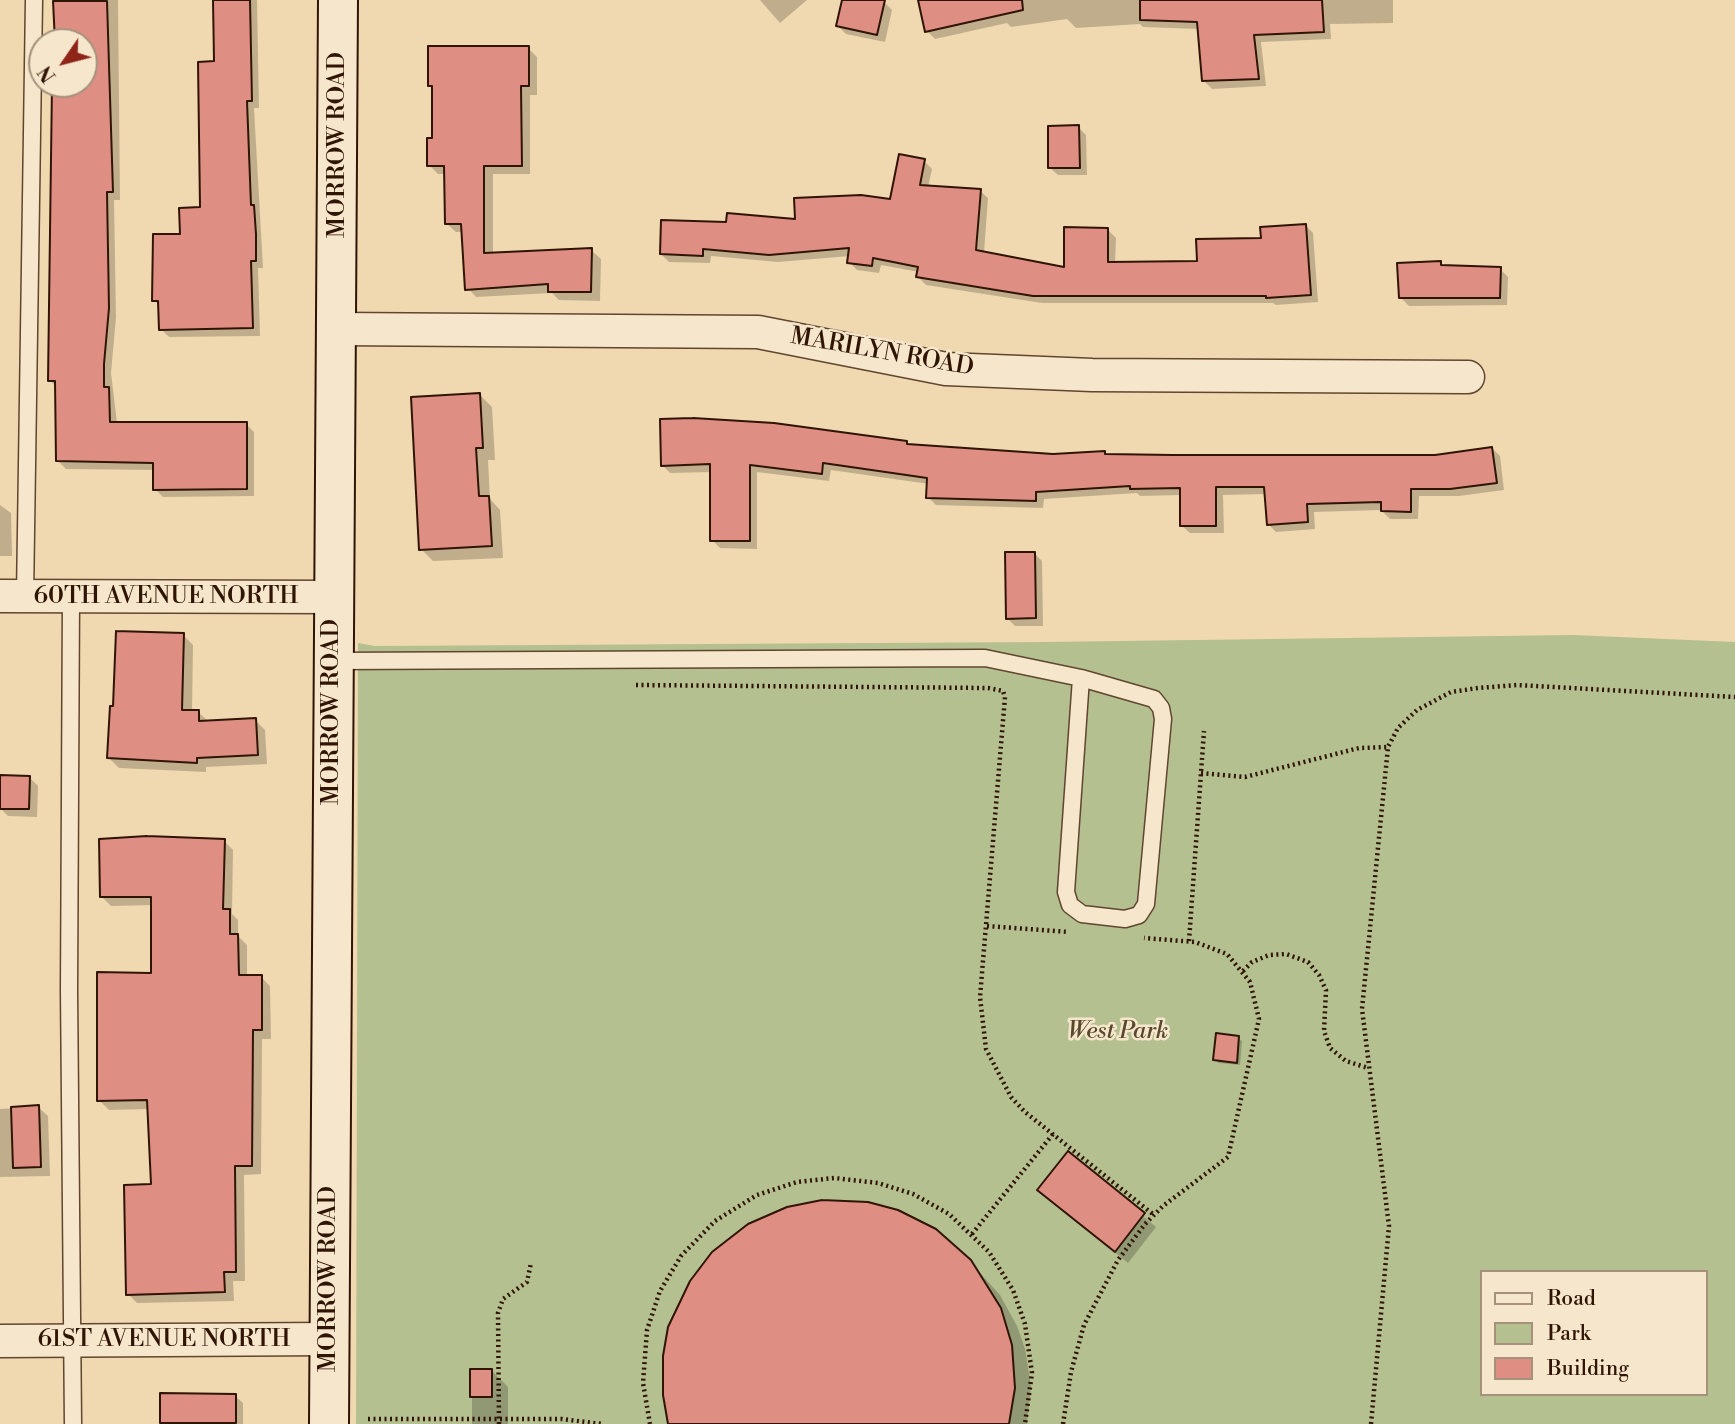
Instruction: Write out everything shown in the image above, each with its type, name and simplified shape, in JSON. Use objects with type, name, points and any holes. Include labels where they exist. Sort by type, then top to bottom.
[{"type":"street","name":"MORROW ROAD","points":[[329,1424],[331,661],[338,329],[338,0]]},
{"type":"street","name":"MARILYN ROAD","points":[[338,329],[758,332],[946,369],[1092,375],[1468,377]]},
{"type":"street","name":"60TH AVENUE NORTH","points":[[13,596],[333,597]]},
{"type":"street","name":"61ST AVENUE NORTH","points":[[0,1341],[329,1339]]},
{"type":"lane","points":[[13,596],[29,443],[34,0]]},
{"type":"lane","points":[[71,596],[69,990],[73,1424]]},
{"type":"lane","points":[[331,661],[985,658],[1081,678],[1154,699],[1161,708],[1163,719],[1146,904],[1139,915],[1125,919],[1082,914],[1070,905],[1066,892],[1081,678]]},
{"type":"path","points":[[630,685],[999,688],[1005,698],[980,998],[986,1049],[1011,1097],[1154,1215]]},
{"type":"path","points":[[1371,1424],[1390,1226],[1362,1009],[1388,747],[1398,728],[1417,710],[1451,692],[1464,690],[1517,685],[1735,697]]},
{"type":"path","points":[[1189,942],[1205,731]]},
{"type":"path","points":[[1202,773],[1245,777],[1359,748],[1388,747]]},
{"type":"path","points":[[988,926],[1083,933]]},
{"type":"path","points":[[1063,1424],[1071,1372],[1090,1312],[1118,1260],[1154,1215],[1185,1186],[1228,1157],[1259,1019],[1254,994],[1243,971],[1220,950],[1189,942],[1137,937]]},
{"type":"path","points":[[1243,971],[1252,962],[1269,955],[1286,954],[1308,962],[1320,975],[1326,990],[1324,1031],[1330,1048],[1346,1061],[1368,1068]]},
{"type":"path","points":[[972,1234],[1053,1134]]},
{"type":"path","points":[[650,1424],[642,1368],[647,1330],[656,1300],[669,1273],[692,1242],[731,1209],[765,1191],[797,1182],[860,1179],[913,1194],[949,1214],[972,1234],[1008,1280],[1025,1324],[1032,1373],[1025,1424]]},
{"type":"path","points":[[499,1422],[498,1313],[503,1298],[527,1282],[531,1263]]},
{"type":"path","points":[[368,1419],[499,1422],[562,1419],[602,1424]]},
{"type":"green space","name":"West Park","points":[[1573,635],[1735,642],[1735,1424],[356,1424],[358,643],[375,646],[1044,642]]},
{"type":"building","points":[[213,0],[250,0],[252,101],[247,101],[251,205],[254,205],[256,234],[256,261],[251,261],[253,328],[159,330],[158,301],[152,301],[153,234],[180,234],[179,208],[200,207],[198,62],[214,61]]},
{"type":"building","points":[[842,0],[885,0],[877,35],[836,26]]},
{"type":"building","points":[[918,0],[1022,0],[1023,10],[925,32]]},
{"type":"building","points":[[1140,0],[1322,0],[1324,32],[1254,35],[1259,79],[1202,81],[1197,22],[1140,20]]},
{"type":"building","points":[[53,1],[107,1],[113,192],[107,192],[109,308],[104,387],[109,387],[110,422],[247,422],[247,489],[153,490],[153,463],[56,461],[55,381],[48,381],[52,98],[98,98],[98,28],[54,28]]},
{"type":"building","points":[[428,46],[529,46],[529,86],[521,86],[522,166],[484,166],[484,253],[592,248],[591,292],[548,292],[548,284],[465,290],[461,224],[445,224],[444,166],[427,166],[427,138],[432,138],[432,86],[428,86]]},
{"type":"building","points":[[1079,125],[1080,168],[1048,168],[1048,126]]},
{"type":"building","points":[[899,154],[925,159],[920,185],[981,189],[976,250],[1064,267],[1064,227],[1108,228],[1108,262],[1197,261],[1196,239],[1261,238],[1260,227],[1306,224],[1311,295],[1266,298],[1033,296],[916,277],[918,267],[873,258],[872,266],[847,263],[849,248],[769,255],[703,249],[703,256],[660,254],[661,220],[726,222],[727,213],[795,219],[794,198],[861,195],[890,199]]},
{"type":"building","points":[[1441,261],[1441,265],[1501,267],[1500,298],[1399,298],[1397,263]]},
{"type":"building","points":[[480,393],[483,448],[476,448],[479,496],[489,496],[492,546],[419,550],[411,397]]},
{"type":"building","points":[[693,418],[774,423],[907,441],[907,444],[1053,454],[1105,451],[1105,454],[1173,455],[1435,455],[1492,447],[1497,483],[1450,489],[1411,489],[1411,512],[1381,511],[1381,502],[1307,504],[1308,522],[1267,525],[1264,487],[1216,487],[1216,526],[1180,526],[1180,488],[1130,489],[1130,486],[1036,492],[1036,501],[926,498],[927,478],[823,463],[822,474],[750,465],[750,541],[710,541],[710,464],[661,466],[660,419]]},
{"type":"building","points":[[1005,552],[1035,552],[1036,618],[1006,619]]},
{"type":"building","points":[[116,631],[184,633],[182,710],[199,710],[199,721],[256,718],[258,755],[197,758],[197,763],[107,758],[110,706],[113,706]]},
{"type":"building","points":[[0,775],[30,776],[29,809],[0,809]]},
{"type":"building","points":[[147,836],[225,839],[223,909],[230,909],[230,934],[238,934],[239,975],[262,975],[262,1030],[253,1030],[252,1166],[235,1166],[236,1272],[224,1272],[225,1292],[126,1295],[124,1185],[151,1184],[147,1100],[97,1101],[97,972],[151,973],[151,897],[100,897],[99,839]]},
{"type":"building","points":[[1216,1033],[1239,1036],[1237,1063],[1213,1060]]},
{"type":"building","points":[[39,1105],[41,1167],[13,1168],[11,1107]]},
{"type":"building","points":[[1068,1151],[1145,1213],[1115,1252],[1037,1190]]},
{"type":"building","points":[[822,1200],[868,1202],[898,1210],[936,1229],[971,1260],[1001,1308],[1012,1345],[1015,1388],[1009,1424],[668,1424],[663,1395],[663,1356],[668,1327],[690,1281],[712,1252],[748,1224],[787,1207]]},
{"type":"building","points":[[470,1369],[492,1369],[492,1397],[470,1397]]},
{"type":"building","points":[[160,1393],[236,1394],[236,1423],[160,1423]]}]
